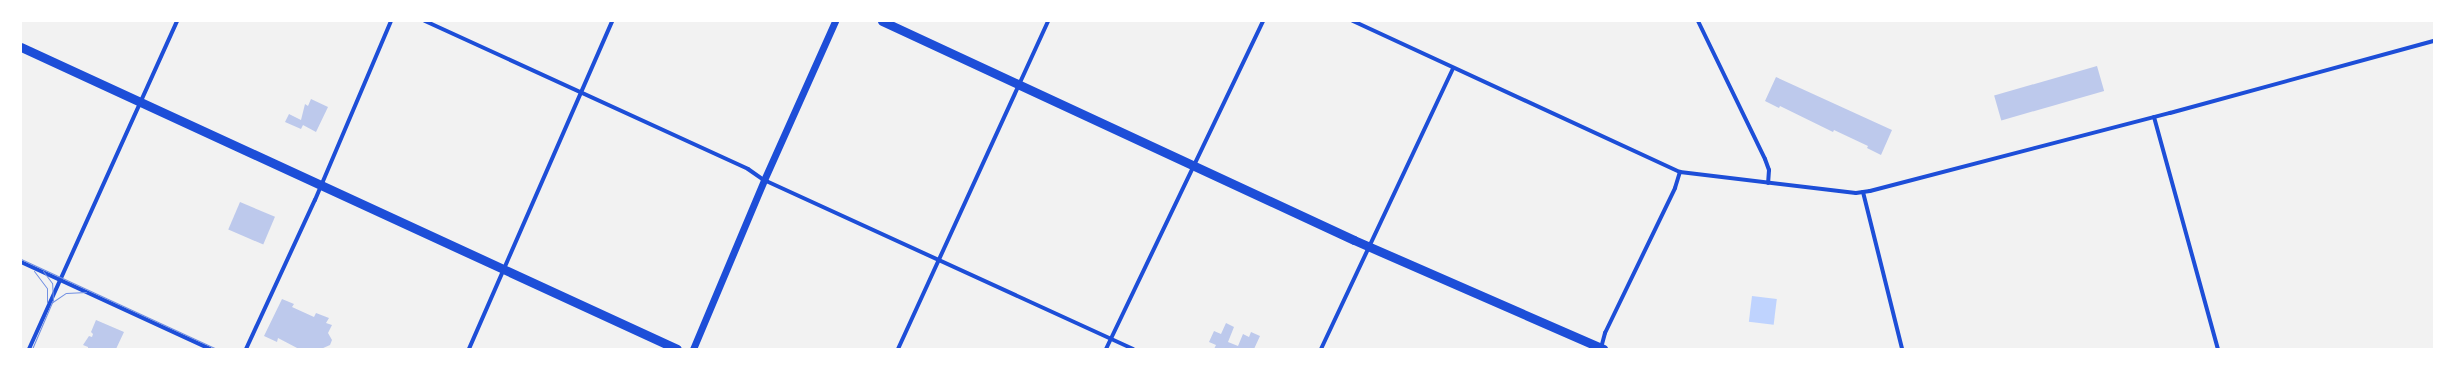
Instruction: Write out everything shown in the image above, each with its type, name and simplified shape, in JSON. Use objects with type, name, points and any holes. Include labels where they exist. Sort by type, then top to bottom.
[{"type":"main road","points":[[882,21],[1370,246],[1602,349]]},
{"type":"main road","points":[[21,47],[677,349]]},
{"type":"street","points":[[29,349],[142,103],[177,21]]},
{"type":"street","points":[[246,349],[321,186],[391,21]]},
{"type":"street","points":[[425,21],[748,169],[764,180],[1133,349]]},
{"type":"street","points":[[469,349],[505,270],[580,92],[612,21]]},
{"type":"street","points":[[693,349],[764,180],[835,21]]},
{"type":"street","points":[[898,349],[1048,21]]},
{"type":"street","points":[[1106,349],[1263,21]]},
{"type":"street","points":[[1353,21],[1680,172],[1768,183],[1863,192],[2154,117],[2434,41]]},
{"type":"street","points":[[1698,21],[1765,159],[1769,170],[1768,183]]},
{"type":"street","points":[[1321,349],[1453,68]]},
{"type":"street","points":[[2154,117],[2218,349]]},
{"type":"street","points":[[1602,349],[1605,333],[1675,188],[1680,172]]},
{"type":"street","points":[[1863,192],[1902,349]]},
{"type":"street","points":[[21,262],[210,349]]},
{"type":"water","points":[[1752,296],[1777,299],[1774,325],[1749,322]]},
{"type":"building","points":[[2097,66],[2104,91],[2001,120],[1994,95]]},
{"type":"building","points":[[1776,77],[1892,130],[1881,155],[1867,148],[1868,146],[1834,130],[1833,132],[1780,106],[1779,108],[1765,101]]},
{"type":"building","points":[[311,99],[328,107],[316,132],[303,125],[301,129],[285,122],[289,114],[301,120],[305,104],[308,106]]},
{"type":"building","points":[[240,202],[275,217],[263,244],[228,230]]},
{"type":"building","points":[[282,299],[294,304],[292,307],[314,317],[316,313],[329,318],[326,323],[332,325],[328,333],[332,340],[330,345],[321,349],[299,349],[278,338],[277,342],[264,336]]},
{"type":"building","points":[[96,320],[124,332],[116,349],[88,349],[88,347],[83,345],[89,336],[92,337],[93,334],[91,332]]},
{"type":"building","points":[[1226,323],[1234,327],[1228,342],[1238,346],[1243,334],[1249,337],[1251,332],[1260,336],[1254,349],[1214,349],[1216,345],[1209,342],[1214,331],[1221,334]]},
{"type":"tram line","points":[[21,259],[217,349]]},
{"type":"tram line","points":[[34,271],[47,288],[47,302]]},
{"type":"tram line","points":[[32,349],[53,300],[52,283],[43,271]]},
{"type":"tram line","points":[[51,303],[66,293],[86,292]]}]
